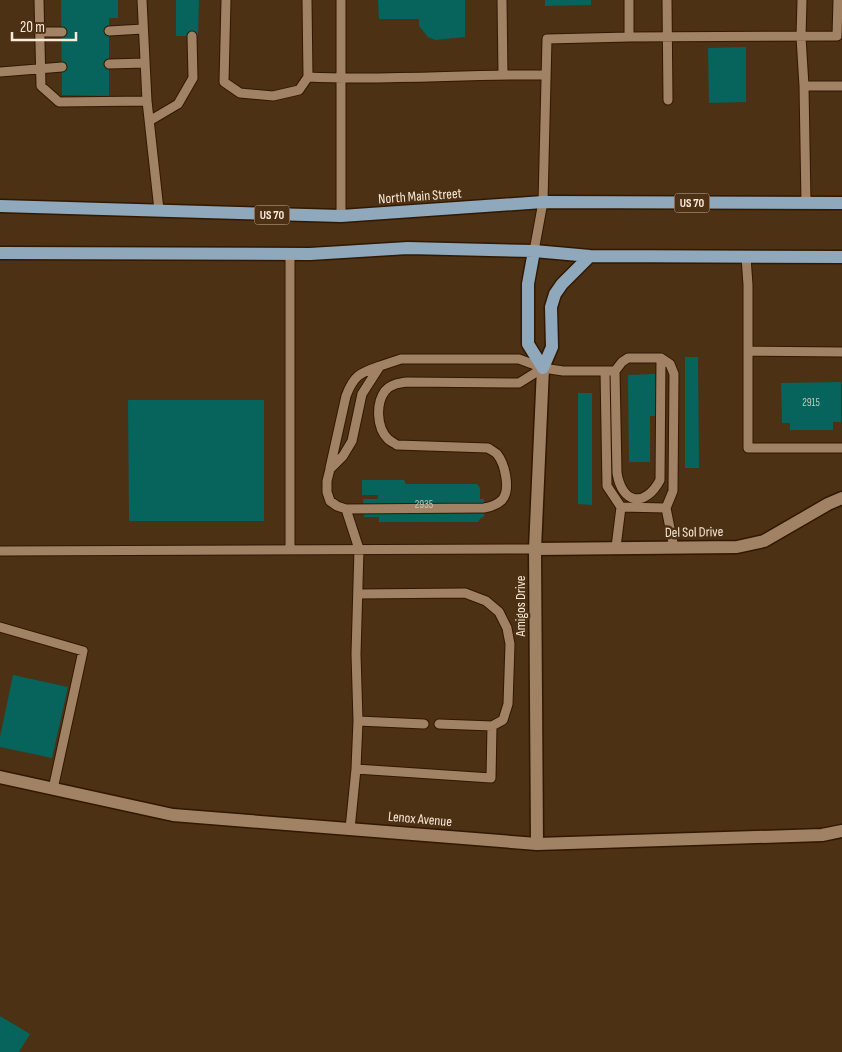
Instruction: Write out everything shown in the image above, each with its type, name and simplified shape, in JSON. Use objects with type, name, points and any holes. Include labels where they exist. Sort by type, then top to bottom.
[{"type":"main road","name":"North Main Street","points":[[0,206],[341,216],[543,202],[842,204]]},
{"type":"main road","points":[[0,253],[310,254],[408,248],[534,251],[590,256],[842,257]]},
{"type":"main road","points":[[534,251],[528,284],[528,344],[542,368]]},
{"type":"main road","points":[[542,368],[552,347],[552,308],[555,294],[562,284],[590,256]]},
{"type":"street","name":"Amigos Drive","points":[[536,844],[535,549],[542,368]]},
{"type":"street","name":"Del Sol Drive","points":[[535,549],[737,547],[764,541],[828,504],[842,498]]},
{"type":"street","name":"Lenox Avenue","points":[[0,777],[173,814],[536,844],[822,835],[842,832]]},
{"type":"lane","points":[[39,0],[42,86],[58,102],[147,101]]},
{"type":"lane","points":[[142,0],[147,101],[159,210]]},
{"type":"lane","points":[[226,0],[224,82],[240,93],[273,96],[299,90],[308,77],[307,0]]},
{"type":"lane","points":[[341,0],[341,216]]},
{"type":"lane","points":[[502,0],[503,74]]},
{"type":"lane","points":[[629,0],[629,37]]},
{"type":"lane","points":[[667,0],[668,100]]},
{"type":"lane","points":[[802,0],[801,37],[804,86],[806,203]]},
{"type":"lane","points":[[534,251],[543,202],[547,39],[837,36],[838,0]]},
{"type":"lane","points":[[109,31],[144,29]]},
{"type":"lane","points":[[40,32],[62,32]]},
{"type":"lane","points":[[150,120],[178,104],[193,78],[192,36]]},
{"type":"lane","points":[[109,64],[145,62]]},
{"type":"lane","points":[[0,72],[62,67]]},
{"type":"lane","points":[[308,77],[340,79],[503,74],[546,75]]},
{"type":"lane","points":[[804,86],[842,86]]},
{"type":"lane","points":[[290,254],[290,549]]},
{"type":"lane","points":[[746,257],[748,448],[842,448]]},
{"type":"lane","points":[[748,351],[842,352]]},
{"type":"lane","points":[[661,358],[660,480],[655,490],[646,497],[636,499],[626,495],[619,485],[617,473],[615,371],[628,358],[661,358],[670,364],[674,374],[673,491],[666,508],[674,548]]},
{"type":"lane","points":[[542,368],[519,383],[407,382],[396,384],[386,389],[380,400],[378,413],[380,425],[386,438],[397,446],[488,448],[497,454],[503,466],[506,491],[502,500],[493,506],[484,508],[346,509],[330,501],[327,492],[327,481],[350,385],[356,376],[400,359],[519,359],[542,368],[563,371],[615,371]]},
{"type":"lane","points":[[330,469],[343,456],[352,441],[362,394],[380,366]]},
{"type":"lane","points":[[605,371],[607,486],[621,507],[616,548]]},
{"type":"lane","points":[[621,507],[666,508]]},
{"type":"lane","points":[[346,509],[360,549],[356,654],[358,722],[356,769],[350,829]]},
{"type":"lane","points":[[0,550],[535,549]]},
{"type":"lane","points":[[358,594],[465,593],[486,601],[498,612],[507,628],[510,644],[508,704],[503,720],[492,726],[439,724]]},
{"type":"lane","points":[[0,627],[83,651],[53,789]]},
{"type":"lane","points":[[358,722],[424,724]]},
{"type":"lane","points":[[356,769],[491,778],[492,726]]},
{"type":"building","points":[[61,0],[118,0],[118,18],[109,18],[109,96],[62,95]]},
{"type":"building","points":[[176,0],[199,0],[198,36],[176,36]]},
{"type":"building","points":[[378,0],[465,0],[465,37],[435,40],[428,37],[419,26],[419,19],[379,19]]},
{"type":"building","points":[[545,0],[591,0],[591,5],[545,6]]},
{"type":"building","points":[[746,47],[746,102],[709,103],[708,48]]},
{"type":"building","points":[[685,357],[698,357],[699,468],[685,468]]},
{"type":"building","points":[[655,374],[656,416],[650,416],[650,462],[629,462],[628,375]]},
{"type":"building","points":[[841,382],[841,422],[833,422],[833,430],[790,430],[790,423],[782,423],[781,383]]},
{"type":"building","points":[[578,393],[592,393],[592,505],[578,504]]},
{"type":"building","points":[[128,400],[264,400],[264,521],[129,521]]},
{"type":"building","points":[[362,480],[404,480],[406,484],[477,484],[480,488],[480,499],[484,499],[484,517],[478,522],[379,522],[379,517],[364,517],[363,499],[378,499],[378,495],[362,495]]},
{"type":"building","points":[[13,675],[68,687],[52,758],[0,747],[0,737]]},
{"type":"building","points":[[0,1016],[30,1034],[19,1052],[0,1052]]}]
